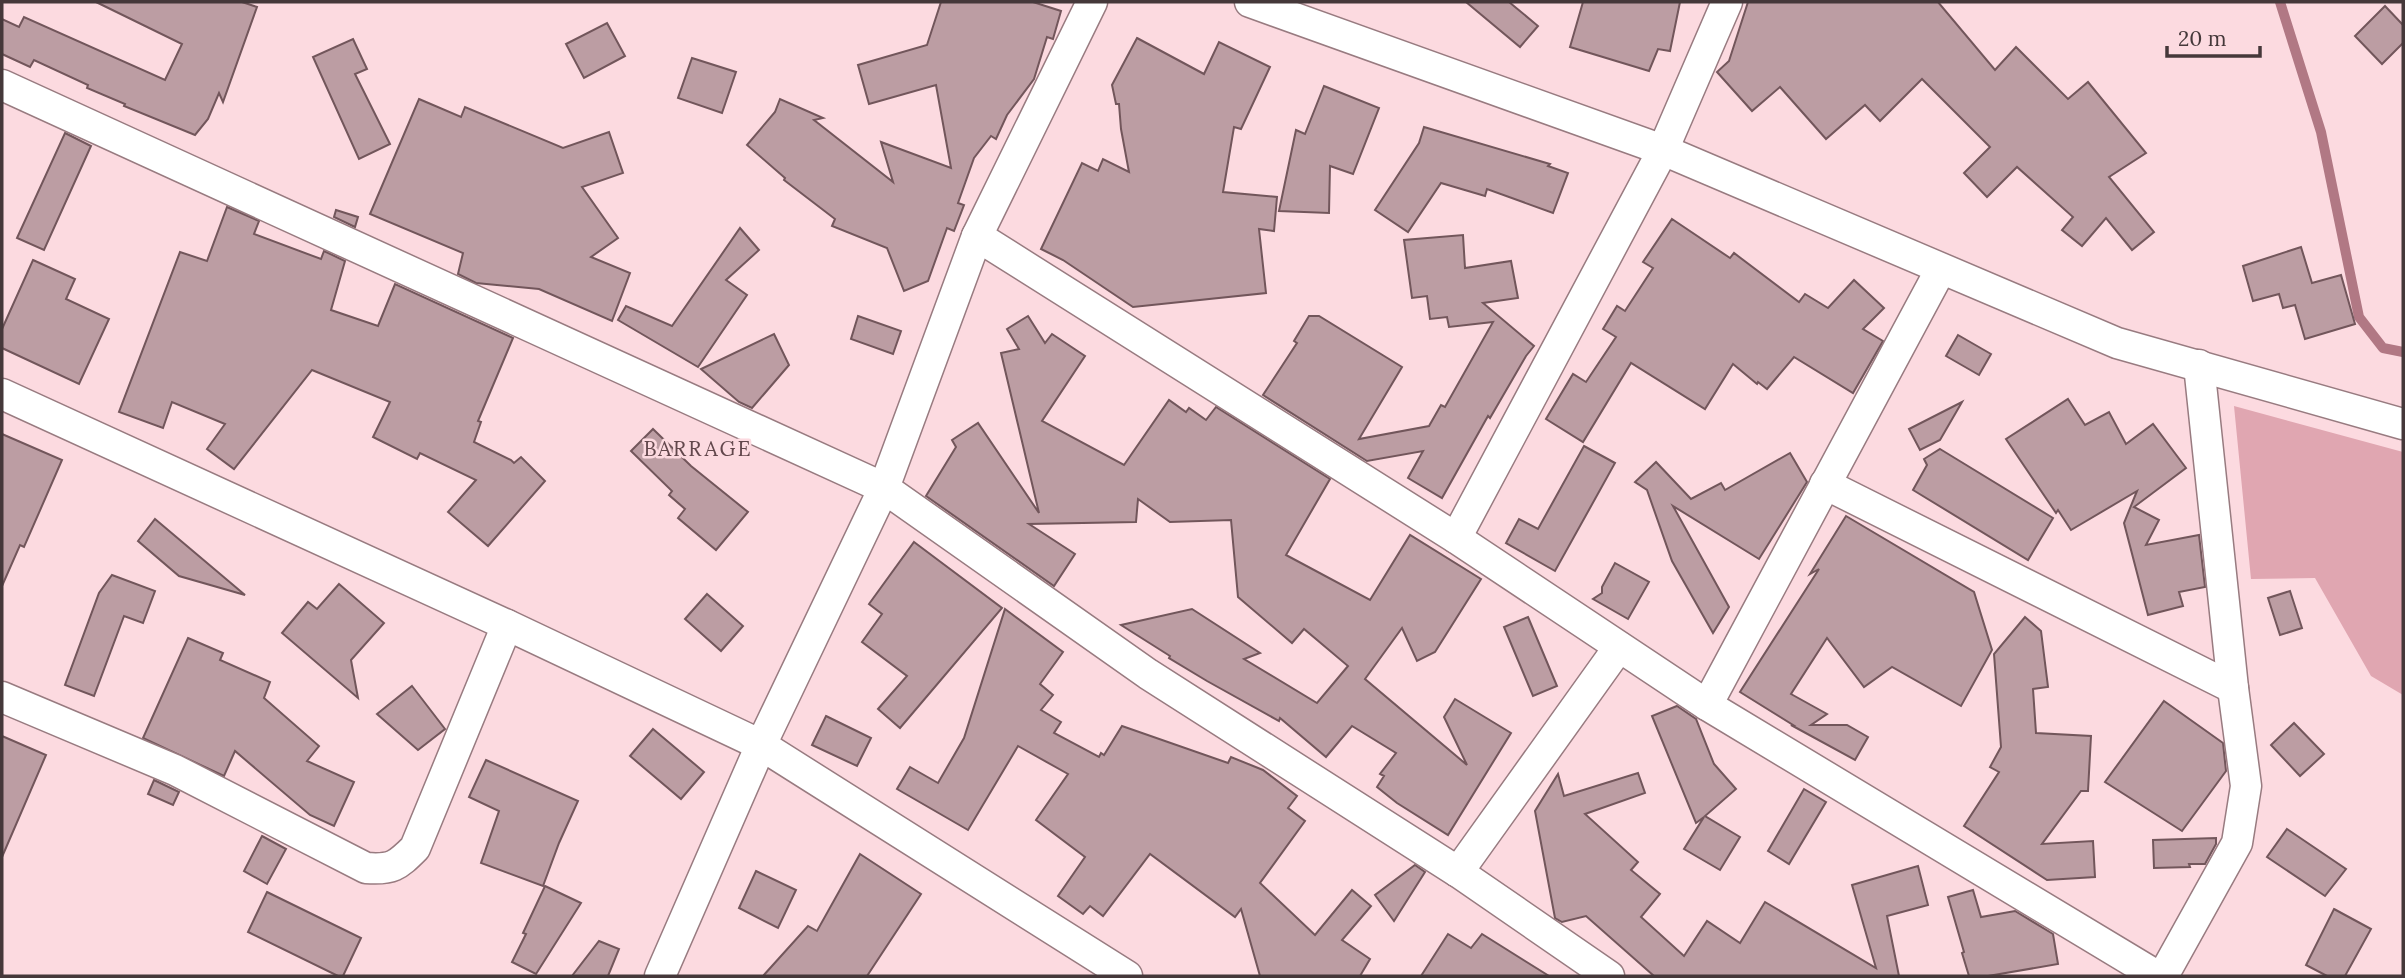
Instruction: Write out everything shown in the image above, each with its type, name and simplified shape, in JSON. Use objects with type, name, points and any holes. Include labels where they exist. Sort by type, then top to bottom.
[{"type":"street","points":[[660,976],[761,745],[884,488],[977,236],[1093,2]]},
{"type":"street","points":[[1251,2],[1664,149],[2117,343],[2403,424]]},
{"type":"street","points":[[1456,538],[1664,149],[1727,2]]},
{"type":"street","points":[[2,85],[884,488],[1148,674],[1458,872],[1576,968],[1609,976]]},
{"type":"street","points":[[977,236],[1456,538],[1707,705],[2157,976]]},
{"type":"street","points":[[1707,705],[1941,269]]},
{"type":"street","points":[[2163,976],[2237,843],[2246,786],[2199,365]]},
{"type":"street","points":[[2,394],[761,745],[1127,976]]},
{"type":"street","points":[[1825,484],[2233,688]]},
{"type":"street","points":[[2,697],[175,770],[366,868],[385,870],[402,861],[415,848],[506,625]]},
{"type":"street","points":[[1458,872],[1619,648]]},
{"type":"shaded area","points":[[2234,406],[2403,452],[2403,695],[2371,676],[2315,578],[2251,579]]},
{"type":"building","points":[[96,2],[242,2],[257,7],[223,102],[219,93],[208,119],[195,135],[124,106],[125,104],[87,88],[88,85],[34,60],[30,67],[2,54],[2,19],[19,27],[24,17],[165,80],[182,44]]},
{"type":"building","points":[[941,2],[1033,2],[1061,11],[1053,39],[1047,37],[1034,79],[1007,115],[996,139],[991,136],[974,158],[958,203],[964,205],[954,231],[947,228],[928,281],[904,291],[887,248],[832,226],[835,219],[784,180],[785,178],[747,145],[775,112],[780,99],[823,118],[814,120],[893,182],[881,142],[951,168],[936,85],[869,104],[858,65],[927,45]]},
{"type":"building","points":[[1466,2],[1509,2],[1538,26],[1520,47]]},
{"type":"building","points":[[1583,2],[1680,2],[1670,51],[1658,49],[1649,71],[1570,47]]},
{"type":"building","points":[[1748,2],[1938,2],[1995,70],[2016,47],[2068,99],[2088,82],[2146,153],[2109,177],[2154,232],[2132,250],[2106,218],[2082,246],[2062,230],[2073,217],[2017,167],[1987,197],[1964,173],[1990,147],[1922,79],[1880,121],[1865,105],[1826,139],[1780,87],[1752,111],[1717,72],[1729,61]]},
{"type":"building","points":[[2385,6],[2403,25],[2403,43],[2382,64],[2355,36]]},
{"type":"building","points":[[607,23],[625,56],[584,78],[566,44]]},
{"type":"building","points":[[1137,38],[1204,74],[1219,42],[1270,67],[1241,129],[1234,127],[1223,192],[1277,197],[1274,231],[1259,229],[1266,293],[1133,307],[1063,260],[1041,249],[1082,163],[1098,171],[1103,159],[1129,172],[1119,104],[1116,104],[1112,85]]},
{"type":"building","points":[[353,39],[367,69],[355,74],[390,144],[359,159],[313,57]]},
{"type":"building","points":[[692,58],[736,72],[722,113],[678,98]]},
{"type":"building","points":[[1324,86],[1379,108],[1353,174],[1330,166],[1329,213],[1279,211],[1296,130],[1305,134]]},
{"type":"building","points":[[419,99],[461,117],[465,107],[563,148],[609,132],[623,173],[582,187],[618,238],[591,257],[630,273],[612,321],[539,289],[476,283],[458,274],[463,253],[370,214]]},
{"type":"building","points":[[1424,127],[1550,164],[1548,166],[1568,173],[1553,213],[1487,189],[1485,196],[1441,183],[1408,232],[1375,210],[1419,143]]},
{"type":"building","points":[[65,133],[91,146],[44,250],[17,238]]},
{"type":"building","points":[[227,207],[259,221],[254,234],[321,259],[324,251],[345,261],[331,310],[378,326],[395,284],[513,338],[478,421],[481,422],[474,442],[514,463],[521,457],[545,481],[488,546],[448,512],[476,480],[420,453],[417,459],[373,437],[390,402],[312,370],[234,469],[207,449],[225,424],[172,402],[163,428],[119,412],[180,252],[207,261]]},
{"type":"building","points":[[336,210],[358,217],[355,227],[334,217]]},
{"type":"building","points":[[1672,219],[1730,258],[1734,253],[1799,302],[1805,294],[1828,308],[1854,280],[1884,308],[1863,329],[1883,341],[1853,393],[1794,357],[1767,389],[1733,364],[1705,409],[1631,363],[1583,442],[1546,419],[1573,374],[1586,382],[1616,337],[1603,329],[1617,306],[1625,311],[1653,268],[1643,262]]},
{"type":"building","points":[[740,228],[759,250],[726,280],[747,295],[698,367],[618,320],[626,306],[672,326]]},
{"type":"building","points":[[1463,235],[1465,268],[1511,261],[1518,298],[1483,303],[1534,346],[1490,418],[1488,416],[1442,498],[1408,478],[1423,451],[1367,461],[1263,395],[1297,343],[1294,341],[1309,316],[1319,316],[1402,367],[1359,439],[1429,426],[1441,405],[1445,407],[1493,322],[1449,327],[1447,317],[1430,319],[1427,296],[1412,298],[1404,240]]},
{"type":"building","points":[[2301,247],[2312,283],[2341,275],[2355,324],[2305,339],[2295,305],[2283,308],[2279,294],[2253,301],[2243,266]]},
{"type":"building","points":[[33,260],[75,279],[66,299],[109,319],[79,384],[2,348],[2,329]]},
{"type":"building","points":[[858,316],[901,331],[893,354],[851,339]]},
{"type":"building","points":[[1028,316],[1045,343],[1052,334],[1085,356],[1042,421],[1124,465],[1169,400],[1186,412],[1189,408],[1206,420],[1216,407],[1330,479],[1286,555],[1370,600],[1410,535],[1481,579],[1435,652],[1417,661],[1402,628],[1365,679],[1467,765],[1444,717],[1455,699],[1511,733],[1448,835],[1377,787],[1384,776],[1380,774],[1396,753],[1352,726],[1326,757],[1280,718],[1279,721],[1207,681],[1121,625],[1192,609],[1260,653],[1244,659],[1317,703],[1348,666],[1304,629],[1292,643],[1238,597],[1231,520],[1170,522],[1138,499],[1136,522],[1029,524],[1075,554],[1054,586],[926,496],[956,447],[952,440],[978,423],[1039,513],[1001,353],[1019,349],[1007,329]]},
{"type":"building","points":[[774,334],[789,365],[752,408],[739,402],[701,369]]},
{"type":"building","points":[[1958,335],[1991,354],[1979,375],[1946,356]]},
{"type":"building","points":[[2068,399],[2085,425],[2109,412],[2126,444],[2153,424],[2186,468],[2134,507],[2159,520],[2146,545],[2199,535],[2205,587],[2179,592],[2183,606],[2148,615],[2124,523],[2137,491],[2071,530],[2058,510],[2056,513],[2006,439]]},
{"type":"building","points":[[1962,402],[1940,440],[1920,450],[1909,429]]},
{"type":"building","points":[[653,429],[691,466],[748,512],[716,550],[678,518],[685,509],[669,495],[672,491],[631,451]]},
{"type":"building","points":[[2,434],[62,460],[24,547],[20,545],[2,586]]},
{"type":"building","points":[[1584,446],[1615,463],[1555,571],[1506,543],[1519,519],[1538,529]]},
{"type":"building","points":[[1940,449],[2053,518],[2028,560],[1913,490],[1927,465],[1924,459]]},
{"type":"building","points":[[1790,453],[1807,482],[1759,559],[1673,506],[1729,607],[1713,633],[1672,561],[1647,490],[1635,482],[1656,462],[1691,499],[1721,483],[1725,490]]},
{"type":"building","points":[[1846,516],[1974,592],[1992,650],[1961,706],[1892,667],[1864,687],[1827,638],[1791,694],[1827,714],[1811,725],[1847,725],[1868,737],[1855,760],[1791,725],[1740,692],[1819,569],[1810,574]]},
{"type":"building","points":[[155,519],[245,595],[179,576],[138,541]]},
{"type":"building","points":[[914,542],[1002,608],[900,728],[878,709],[907,676],[862,642],[882,614],[869,604]]},
{"type":"building","points":[[1615,563],[1649,582],[1628,619],[1593,599],[1602,593],[1602,587]]},
{"type":"building","points":[[112,575],[155,591],[143,623],[124,616],[94,696],[65,685],[99,593]]},
{"type":"building","points":[[339,584],[384,623],[351,660],[358,698],[282,633],[308,602],[317,609]]},
{"type":"building","points":[[2290,591],[2302,628],[2280,635],[2268,598]]},
{"type":"building","points":[[707,594],[743,626],[721,651],[685,619]]},
{"type":"building","points":[[1005,609],[1063,652],[1040,684],[1053,695],[1041,710],[1061,722],[1054,733],[1099,757],[1101,753],[1104,755],[1122,726],[1228,763],[1231,757],[1263,770],[1297,796],[1288,808],[1305,821],[1260,883],[1315,935],[1352,890],[1371,906],[1342,940],[1370,959],[1360,976],[1260,976],[1241,909],[1235,917],[1150,854],[1103,916],[1090,906],[1083,914],[1058,896],[1085,857],[1036,820],[1068,774],[1018,746],[968,830],[897,789],[910,767],[938,783],[964,738]]},
{"type":"building","points":[[1528,617],[1557,686],[1533,696],[1504,627]]},
{"type":"building","points":[[2025,617],[2041,631],[2048,687],[2033,689],[2036,733],[2091,736],[2088,791],[2081,791],[2042,844],[2093,841],[2095,877],[2047,880],[1964,826],[1999,772],[1990,767],[2001,747],[1994,654]]},
{"type":"building","points":[[188,638],[223,653],[220,660],[270,682],[264,698],[319,746],[307,761],[354,782],[334,826],[310,815],[235,751],[224,776],[143,738]]},
{"type":"building","points":[[412,686],[445,729],[418,750],[377,714]]},
{"type":"building","points":[[2164,701],[2223,743],[2226,771],[2182,831],[2105,782]]},
{"type":"building","points":[[1677,706],[1696,719],[1714,764],[1736,789],[1705,816],[1740,837],[1720,870],[1684,849],[1704,817],[1696,823],[1652,716]]},
{"type":"building","points":[[826,716],[871,738],[857,766],[812,745]]},
{"type":"building","points":[[2294,723],[2324,754],[2300,776],[2271,745]]},
{"type":"building","points":[[653,729],[704,772],[681,799],[630,756]]},
{"type":"building","points":[[2,736],[46,755],[2,857]]},
{"type":"building","points":[[486,760],[578,801],[543,886],[481,863],[499,811],[469,797]]},
{"type":"building","points":[[1638,773],[1645,793],[1585,814],[1638,862],[1631,870],[1660,894],[1641,917],[1684,956],[1707,921],[1740,943],[1765,902],[1876,968],[1852,885],[1918,866],[1928,905],[1887,916],[1899,976],[1654,976],[1586,916],[1562,922],[1555,918],[1535,811],[1558,774],[1564,796]]},
{"type":"building","points":[[154,780],[179,792],[173,805],[148,794]]},
{"type":"building","points":[[1804,789],[1826,802],[1789,864],[1768,851]]},
{"type":"building","points":[[2287,829],[2346,869],[2325,896],[2267,857]]},
{"type":"building","points":[[262,836],[286,849],[267,884],[244,871]]},
{"type":"building","points":[[2216,838],[2216,844],[2205,864],[2154,868],[2153,840]]},
{"type":"building","points":[[860,854],[921,894],[867,976],[763,976],[808,926],[817,931]]},
{"type":"building","points":[[1415,865],[1425,872],[1394,921],[1375,895]]},
{"type":"building","points":[[756,871],[796,890],[778,928],[739,908]]},
{"type":"building","points":[[545,886],[581,903],[536,974],[512,962]]},
{"type":"building","points":[[1973,890],[1981,917],[2015,911],[2053,934],[2058,964],[1988,976],[1969,976],[1948,897]]},
{"type":"building","points":[[267,892],[361,938],[343,976],[338,976],[248,932]]},
{"type":"building","points":[[2334,909],[2371,929],[2345,976],[2327,976],[2306,965]]},
{"type":"building","points":[[1448,934],[1471,948],[1482,934],[1549,976],[1421,976]]},
{"type":"building","points":[[599,941],[619,949],[608,976],[572,976]]},
{"type":"waterway","points":[[2280,2],[2321,132],[2359,317],[2383,348],[2403,352]]},
{"type":"district","name":"BARRAGE","points":[[698,449]]}]
